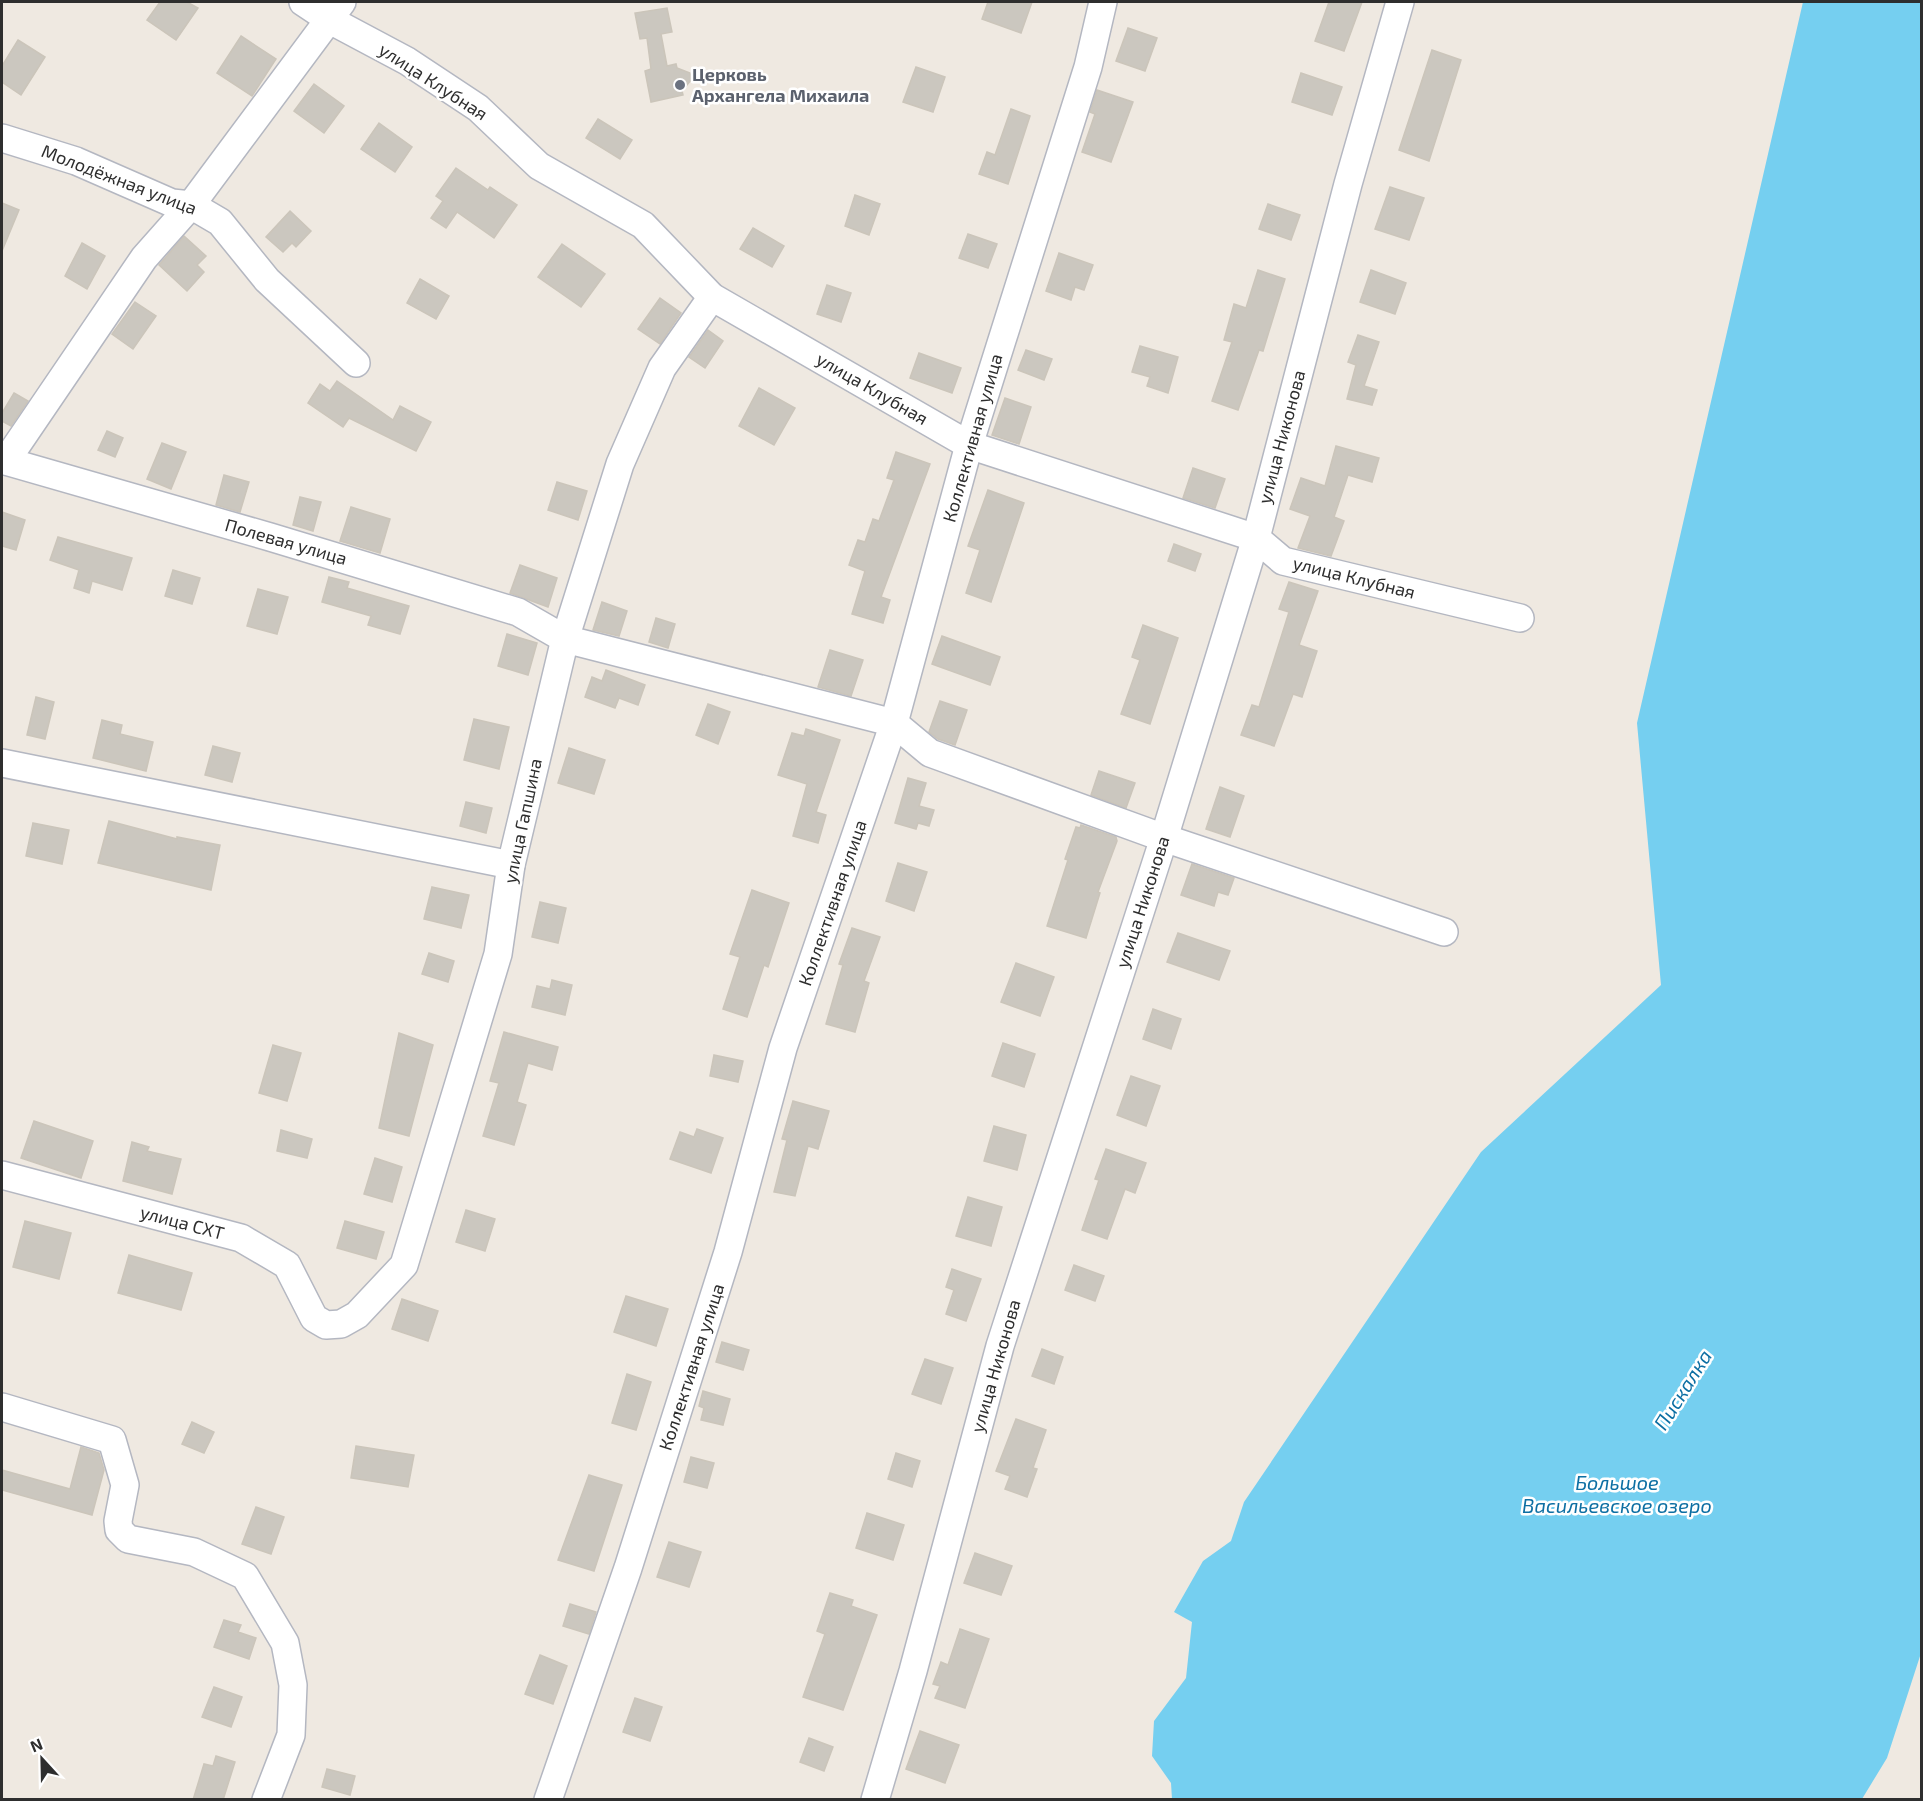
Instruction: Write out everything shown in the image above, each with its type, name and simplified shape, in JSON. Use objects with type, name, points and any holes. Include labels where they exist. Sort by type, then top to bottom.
[{"type":"street","name":"улица Клубная","points":[[303,2],[336,11],[478,108],[539,166],[643,225],[712,297],[969,445],[1256,537],[1283,561],[1520,618]]},
{"type":"street","name":"Коллективная улица","points":[[548,1800],[628,1568],[728,1252],[783,1048],[894,723],[969,445],[1088,67],[1103,2]]},
{"type":"street","name":"улица Никонова","points":[[875,1800],[913,1671],[1000,1346],[1164,838],[1256,537],[1348,184],[1400,2]]},
{"type":"street","points":[[4,461],[144,258],[190,205],[336,11]]},
{"type":"street","name":"Молодёжная улица","points":[[2,138],[76,161],[172,203],[190,205],[220,222],[267,280],[356,363]]},
{"type":"street","name":"улица Гапшина","points":[[326,1325],[341,1324],[357,1315],[404,1265],[498,954],[511,866],[565,639],[620,465],[662,368],[712,297]]},
{"type":"street","name":"Полевая улица","points":[[4,461],[270,537],[518,612],[565,639],[894,723]]},
{"type":"street","points":[[894,723],[930,753],[1164,838],[1444,932]]},
{"type":"street","points":[[2,763],[511,866]]},
{"type":"street","name":"улица СХТ","points":[[2,1175],[241,1238],[287,1265],[314,1318],[326,1325]]},
{"type":"street","points":[[2,1407],[112,1440],[125,1485],[118,1521],[119,1530],[128,1539],[194,1552],[245,1576],[285,1643],[293,1685],[291,1735],[266,1800]]},
{"type":"water","name":"Большое Васильевское озеро","points":[[1803,2],[1922,2],[1922,1650],[1887,1758],[1862,1799],[1172,1799],[1171,1783],[1152,1756],[1154,1721],[1186,1678],[1192,1622],[1174,1612],[1203,1561],[1231,1541],[1244,1502],[1481,1152],[1661,985],[1637,723]]},
{"type":"building","points":[[160,2],[187,2],[198,8],[176,40],[147,20]]},
{"type":"building","points":[[988,2],[1032,2],[1021,33],[982,19]]},
{"type":"building","points":[[1329,2],[1362,2],[1344,51],[1315,41]]},
{"type":"building","points":[[667,8],[672,32],[661,34],[667,66],[676,64],[677,68],[690,73],[691,80],[682,91],[683,95],[651,102],[645,71],[651,69],[647,38],[640,39],[635,13]]},
{"type":"building","points":[[1128,28],[1157,38],[1145,71],[1116,61]]},
{"type":"building","points":[[241,36],[276,59],[252,96],[217,73]]},
{"type":"building","points":[[18,40],[45,57],[21,95],[2,82],[2,66]]},
{"type":"building","points":[[1432,50],[1461,60],[1429,161],[1399,150]]},
{"type":"building","points":[[916,67],[945,77],[933,112],[903,102]]},
{"type":"building","points":[[1301,73],[1342,87],[1332,115],[1292,102]]},
{"type":"building","points":[[314,84],[344,106],[324,133],[294,111]]},
{"type":"building","points":[[1097,90],[1133,102],[1111,162],[1082,152],[1095,114],[1090,112]]},
{"type":"building","points":[[1011,109],[1030,116],[1008,184],[979,174],[987,152],[995,155]]},
{"type":"building","points":[[598,119],[632,140],[620,159],[586,138]]},
{"type":"building","points":[[379,123],[412,147],[395,172],[361,149]]},
{"type":"building","points":[[456,168],[488,190],[490,187],[517,205],[494,238],[457,212],[446,228],[431,218],[443,201],[436,196]]},
{"type":"building","points":[[1390,187],[1424,198],[1409,240],[1375,229]]},
{"type":"building","points":[[855,195],[880,204],[869,235],[845,226]]},
{"type":"building","points":[[2,203],[19,210],[2,251]]},
{"type":"building","points":[[1268,204],[1300,215],[1291,240],[1259,229]]},
{"type":"building","points":[[290,211],[311,231],[296,247],[292,243],[283,252],[266,237]]},
{"type":"building","points":[[753,228],[784,246],[772,267],[740,249]]},
{"type":"building","points":[[968,234],[997,244],[988,268],[959,258]]},
{"type":"building","points":[[184,236],[206,256],[197,265],[204,272],[187,291],[159,265]]},
{"type":"building","points":[[82,243],[105,256],[87,289],[65,276]]},
{"type":"building","points":[[562,244],[605,274],[581,307],[538,277]]},
{"type":"building","points":[[1059,253],[1093,265],[1084,290],[1075,287],[1071,300],[1046,291]]},
{"type":"building","points":[[1258,270],[1285,279],[1263,351],[1259,350],[1238,410],[1212,401],[1232,342],[1224,340],[1234,304],[1246,308]]},
{"type":"building","points":[[1371,270],[1406,283],[1395,314],[1360,302]]},
{"type":"building","points":[[420,279],[449,296],[436,319],[407,303]]},
{"type":"building","points":[[827,285],[851,293],[841,322],[817,314]]},
{"type":"building","points":[[660,298],[681,313],[660,344],[638,329]]},
{"type":"building","points":[[135,302],[156,316],[133,349],[112,334]]},
{"type":"building","points":[[708,330],[723,341],[705,368],[689,357]]},
{"type":"building","points":[[1358,335],[1379,342],[1364,386],[1377,390],[1372,405],[1347,399],[1356,365],[1348,362]]},
{"type":"building","points":[[1140,346],[1178,357],[1168,393],[1147,386],[1150,377],[1132,372]]},
{"type":"building","points":[[1026,350],[1052,359],[1044,380],[1018,370]]},
{"type":"building","points":[[919,353],[961,368],[952,393],[910,378]]},
{"type":"building","points":[[337,381],[393,420],[400,406],[431,422],[416,451],[349,418],[343,427],[308,403],[320,384],[330,391]]},
{"type":"building","points":[[759,388],[795,408],[774,445],[739,426]]},
{"type":"building","points":[[14,393],[28,401],[11,426],[2,421],[2,413]]},
{"type":"building","points":[[1005,398],[1031,407],[1019,444],[992,435]]},
{"type":"building","points":[[107,431],[123,438],[115,457],[98,450]]},
{"type":"building","points":[[162,443],[186,452],[171,489],[147,479]]},
{"type":"building","points":[[1336,446],[1379,458],[1372,482],[1348,475],[1334,517],[1344,521],[1331,556],[1298,548],[1310,516],[1290,509],[1301,478],[1325,486]]},
{"type":"building","points":[[896,452],[930,464],[881,597],[890,600],[883,623],[852,614],[865,571],[849,565],[858,540],[865,542],[873,519],[879,521],[894,480],[887,478]]},
{"type":"building","points":[[1193,468],[1225,479],[1215,508],[1183,498]]},
{"type":"building","points":[[224,475],[249,482],[240,512],[216,505]]},
{"type":"building","points":[[557,482],[587,491],[578,520],[548,510]]},
{"type":"building","points":[[988,490],[1024,503],[991,602],[966,593],[980,550],[968,546]]},
{"type":"building","points":[[300,497],[321,502],[313,531],[293,525]]},
{"type":"building","points":[[351,507],[390,519],[380,553],[340,541]]},
{"type":"building","points":[[2,512],[25,520],[16,550],[2,546]]},
{"type":"building","points":[[58,537],[132,558],[122,590],[92,581],[89,593],[74,588],[79,570],[50,560]]},
{"type":"building","points":[[1174,544],[1201,554],[1195,571],[1168,561]]},
{"type":"building","points":[[520,565],[557,578],[548,607],[510,593]]},
{"type":"building","points":[[173,570],[200,578],[192,604],[165,596]]},
{"type":"building","points":[[329,577],[349,582],[347,588],[409,606],[400,634],[368,625],[371,616],[322,602]]},
{"type":"building","points":[[1289,582],[1318,591],[1299,645],[1317,651],[1302,697],[1293,694],[1274,746],[1241,735],[1252,705],[1259,707],[1289,612],[1279,609]]},
{"type":"building","points":[[258,589],[288,597],[277,634],[247,626]]},
{"type":"building","points":[[602,602],[627,611],[619,636],[593,630]]},
{"type":"building","points":[[656,618],[675,624],[668,648],[649,642]]},
{"type":"building","points":[[1143,625],[1178,638],[1150,724],[1121,714],[1140,660],[1132,657]]},
{"type":"building","points":[[507,634],[537,643],[528,675],[498,666]]},
{"type":"building","points":[[942,636],[1000,657],[990,685],[932,664]]},
{"type":"building","points":[[830,650],[863,660],[851,696],[818,687]]},
{"type":"building","points":[[606,670],[645,685],[638,705],[619,698],[615,708],[585,697],[592,677],[602,681]]},
{"type":"building","points":[[36,697],[54,702],[45,739],[27,735]]},
{"type":"building","points":[[940,701],[967,710],[955,745],[938,739],[929,732]]},
{"type":"building","points":[[708,704],[730,712],[718,744],[696,735]]},
{"type":"building","points":[[474,719],[509,727],[499,769],[464,760]]},
{"type":"building","points":[[102,720],[122,725],[120,734],[153,742],[146,771],[93,758]]},
{"type":"building","points":[[806,729],[840,740],[816,812],[826,815],[818,843],[793,836],[807,784],[778,775],[792,733],[804,736]]},
{"type":"building","points":[[213,746],[240,753],[232,782],[205,775]]},
{"type":"building","points":[[569,748],[605,760],[594,794],[558,783]]},
{"type":"building","points":[[1099,771],[1135,783],[1126,808],[1091,795]]},
{"type":"building","points":[[908,778],[926,783],[919,806],[934,810],[929,826],[918,823],[916,829],[895,823]]},
{"type":"building","points":[[1220,787],[1244,796],[1230,837],[1206,829]]},
{"type":"building","points":[[466,802],[492,808],[486,833],[460,826]]},
{"type":"building","points":[[109,821],[177,839],[177,837],[220,845],[211,890],[98,863]]},
{"type":"building","points":[[33,823],[69,830],[62,864],[26,856]]},
{"type":"building","points":[[1081,825],[1116,837],[1117,841],[1098,892],[1100,893],[1086,938],[1047,926],[1068,860],[1065,859],[1076,827],[1080,828]]},
{"type":"building","points":[[898,863],[927,872],[914,911],[886,901]]},
{"type":"building","points":[[1192,864],[1234,878],[1228,895],[1218,892],[1214,906],[1181,895]]},
{"type":"building","points":[[432,887],[469,895],[461,928],[424,919]]},
{"type":"building","points":[[752,890],[789,903],[768,967],[764,965],[747,1017],[723,1009],[740,957],[730,954]]},
{"type":"building","points":[[540,902],[566,908],[558,943],[532,937]]},
{"type":"building","points":[[852,928],[880,937],[864,981],[869,983],[855,1032],[826,1024],[843,965],[839,964]]},
{"type":"building","points":[[1178,933],[1230,951],[1219,980],[1167,962]]},
{"type":"building","points":[[429,953],[454,961],[448,982],[422,974]]},
{"type":"building","points":[[1016,963],[1054,977],[1040,1016],[1001,1002]]},
{"type":"building","points":[[552,980],[572,985],[565,1015],[532,1007],[537,986],[550,989]]},
{"type":"building","points":[[1153,1009],[1181,1019],[1171,1049],[1143,1039]]},
{"type":"building","points":[[504,1032],[558,1047],[552,1070],[528,1063],[517,1102],[526,1105],[514,1145],[483,1136],[499,1083],[490,1081]]},
{"type":"building","points":[[399,1033],[433,1045],[409,1136],[379,1128]]},
{"type":"building","points":[[1003,1043],[1035,1054],[1024,1087],[992,1076]]},
{"type":"building","points":[[273,1045],[301,1053],[287,1101],[259,1093]]},
{"type":"building","points":[[714,1055],[743,1061],[738,1082],[710,1076]]},
{"type":"building","points":[[1131,1076],[1160,1086],[1146,1126],[1117,1115]]},
{"type":"building","points":[[793,1101],[829,1111],[818,1149],[808,1146],[795,1196],[774,1192],[787,1140],[782,1139]]},
{"type":"building","points":[[34,1121],[93,1141],[81,1178],[21,1158]]},
{"type":"building","points":[[994,1126],[1026,1135],[1017,1170],[984,1161]]},
{"type":"building","points":[[697,1129],[723,1138],[711,1173],[670,1159],[680,1132],[694,1137]]},
{"type":"building","points":[[281,1130],[312,1139],[307,1158],[277,1151]]},
{"type":"building","points":[[132,1142],[149,1147],[147,1151],[181,1159],[172,1194],[123,1181]]},
{"type":"building","points":[[1106,1149],[1146,1163],[1135,1193],[1125,1189],[1107,1239],[1082,1230],[1099,1180],[1095,1179]]},
{"type":"building","points":[[375,1158],[402,1167],[392,1202],[364,1194]]},
{"type":"building","points":[[968,1197],[1002,1207],[991,1246],[956,1236]]},
{"type":"building","points":[[466,1210],[495,1219],[485,1251],[456,1242]]},
{"type":"building","points":[[25,1221],[71,1233],[59,1279],[13,1267]]},
{"type":"building","points":[[345,1221],[384,1232],[376,1259],[337,1248]]},
{"type":"building","points":[[129,1255],[192,1273],[181,1310],[118,1293]]},
{"type":"building","points":[[1074,1265],[1104,1276],[1095,1301],[1065,1290]]},
{"type":"building","points":[[952,1269],[981,1279],[966,1321],[946,1314],[954,1290],[946,1287]]},
{"type":"building","points":[[626,1296],[668,1309],[656,1346],[614,1332]]},
{"type":"building","points":[[402,1299],[438,1311],[428,1341],[392,1329]]},
{"type":"building","points":[[722,1342],[749,1350],[743,1370],[716,1362]]},
{"type":"building","points":[[1042,1349],[1063,1357],[1054,1384],[1032,1376]]},
{"type":"building","points":[[925,1359],[953,1368],[941,1404],[912,1394]]},
{"type":"building","points":[[627,1374],[651,1382],[636,1430],[612,1423]]},
{"type":"building","points":[[703,1391],[730,1399],[723,1425],[701,1420],[704,1408],[699,1406]]},
{"type":"building","points":[[1016,1419],[1046,1430],[1033,1468],[1037,1469],[1027,1497],[1005,1489],[1010,1476],[996,1471]]},
{"type":"building","points":[[192,1422],[214,1432],[204,1453],[182,1444]]},
{"type":"building","points":[[356,1446],[414,1455],[408,1487],[351,1478]]},
{"type":"building","points":[[81,1447],[99,1453],[104,1470],[92,1515],[2,1490],[2,1470],[70,1489]]},
{"type":"building","points":[[896,1453],[920,1461],[912,1487],[888,1479]]},
{"type":"building","points":[[691,1457],[714,1463],[707,1488],[684,1482]]},
{"type":"building","points":[[589,1475],[622,1485],[594,1571],[558,1560]]},
{"type":"building","points":[[256,1507],[284,1517],[271,1554],[242,1544]]},
{"type":"building","points":[[867,1513],[904,1525],[893,1560],[856,1548]]},
{"type":"building","points":[[669,1542],[701,1552],[689,1587],[657,1577]]},
{"type":"building","points":[[975,1553],[1012,1566],[1001,1595],[964,1583]]},
{"type":"building","points":[[830,1593],[853,1600],[851,1606],[877,1615],[843,1710],[803,1697],[825,1634],[817,1631]]},
{"type":"building","points":[[570,1604],[596,1612],[589,1634],[563,1626]]},
{"type":"building","points":[[224,1620],[241,1625],[238,1632],[256,1638],[249,1659],[214,1647]]},
{"type":"building","points":[[960,1629],[989,1639],[965,1708],[935,1698],[940,1686],[933,1684],[941,1662],[948,1665]]},
{"type":"building","points":[[540,1655],[567,1666],[553,1704],[525,1694]]},
{"type":"building","points":[[214,1687],[242,1697],[231,1727],[202,1717]]},
{"type":"building","points":[[635,1698],[662,1707],[650,1741],[623,1732]]},
{"type":"building","points":[[920,1731],[959,1745],[945,1783],[906,1769]]},
{"type":"building","points":[[809,1738],[833,1747],[824,1771],[800,1762]]},
{"type":"building","points":[[216,1756],[235,1762],[223,1800],[193,1800],[204,1764],[213,1766]]},
{"type":"building","points":[[327,1769],[355,1776],[350,1795],[322,1787]]},
{"type":"place","name":"Церковь Архангела Михаила","points":[[680,85]]},
{"type":"water label","name":"Пискалка","points":[[1683,1390]]}]
